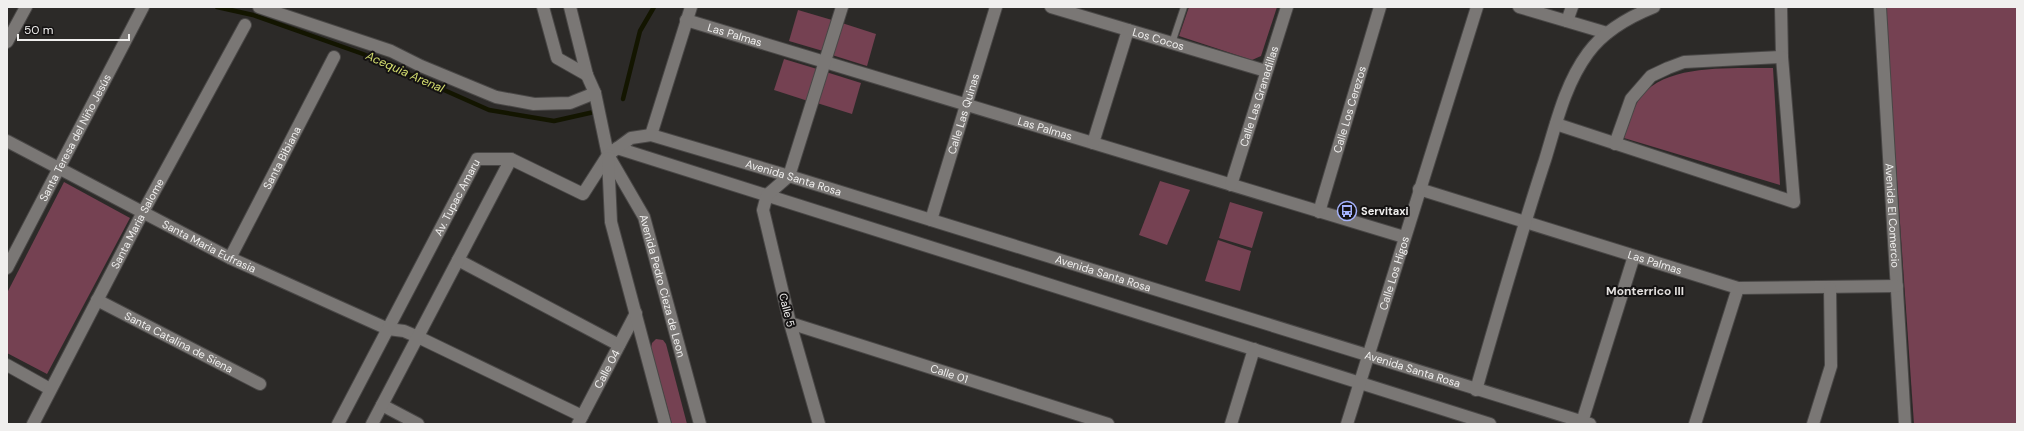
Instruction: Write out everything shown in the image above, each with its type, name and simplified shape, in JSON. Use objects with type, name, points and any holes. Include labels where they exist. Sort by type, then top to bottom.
[{"type":"street","points":[[9,35],[26,7]]},
{"type":"street","name":"Santa Teresa del Niño Jesús","points":[[7,268],[58,167],[143,7]]},
{"type":"street","points":[[260,7],[391,51],[421,66],[496,96],[534,104],[563,104],[570,103],[595,93]]},
{"type":"street","points":[[542,7],[557,58],[587,75]]},
{"type":"street","name":"Avenida Pedro Cieza de Leon","points":[[570,7],[587,75],[595,93],[601,122],[644,217],[700,424]]},
{"type":"street","points":[[650,136],[691,7]]},
{"type":"street","points":[[767,195],[789,176],[842,7]]},
{"type":"street","name":"Calle Las Quinas","points":[[931,220],[996,7]]},
{"type":"street","name":"Los Cocos","points":[[1051,7],[1266,71]]},
{"type":"street","name":"Calle Las Granadillas","points":[[1232,185],[1287,7]]},
{"type":"street","name":"Calle Los Cerezos","points":[[1319,212],[1380,7]]},
{"type":"street","name":"Calle Los Higos","points":[[1347,424],[1369,357],[1404,237],[1477,7]]},
{"type":"street","points":[[1519,7],[1607,33]]},
{"type":"street","points":[[1567,21],[1572,7]]},
{"type":"street","points":[[1476,390],[1525,221],[1556,124],[1574,75],[1588,53],[1607,33],[1637,14],[1654,7]]},
{"type":"street","points":[[1556,124],[1794,202],[1782,57],[1781,7]]},
{"type":"street","name":"Avenida El Comercio","points":[[1880,7],[1905,424]]},
{"type":"street","name":"Las Palmas","points":[[686,20],[1404,237]]},
{"type":"street","name":"Santa Maria Salome","points":[[33,424],[143,212],[245,25]]},
{"type":"street","points":[[1093,143],[1128,30]]},
{"type":"street","name":"Santa Bibiana","points":[[230,258],[334,57]]},
{"type":"street","points":[[1615,144],[1631,99],[1651,76],[1684,62],[1782,57]]},
{"type":"street","name":"Avenida Santa Rosa","points":[[613,151],[631,138],[650,136],[789,176],[1586,423]]},
{"type":"street","name":"Santa Maria Eufrasia","points":[[7,142],[58,167],[230,258],[388,329],[404,331],[418,337],[580,420]]},
{"type":"street","points":[[372,424],[511,159],[583,194],[613,151],[767,195],[1490,424]]},
{"type":"street","name":"Avenida Pedro Cieza de Leon","points":[[613,151],[612,222],[665,424]]},
{"type":"street","name":"Av. Tupac Amaru","points":[[338,424],[478,159],[511,159]]},
{"type":"street","name":"Las Palmas","points":[[1419,189],[1738,288],[1897,286]]},
{"type":"street","name":"Calle 5","points":[[767,195],[763,210],[790,323],[819,424]]},
{"type":"street","points":[[1586,423],[1634,256]]},
{"type":"street","points":[[458,260],[619,345]]},
{"type":"street","points":[[1695,424],[1738,288]]},
{"type":"street","points":[[1813,424],[1831,366],[1830,288]]},
{"type":"street","name":"Santa Catalina de Siena","points":[[97,300],[260,384]]},
{"type":"street","name":"Calle 04","points":[[580,420],[636,313]]},
{"type":"street","name":"Calle 01","points":[[790,323],[1108,424]]},
{"type":"street","points":[[1231,424],[1254,349]]},
{"type":"street","points":[[7,365],[50,389]]},
{"type":"street","points":[[382,405],[418,424]]},
{"type":"lane","points":[[1172,43],[1184,7]]},
{"type":"shaded area","points":[[1189,7],[1277,7],[1261,56],[1252,60],[1179,36]]},
{"type":"shaded area","points":[[1885,7],[2017,7],[2017,424],[1914,424]]},
{"type":"shaded area","points":[[798,10],[832,20],[823,51],[789,41]]},
{"type":"shaded area","points":[[842,23],[876,34],[867,66],[832,55]]},
{"type":"shaded area","points":[[784,59],[817,69],[808,101],[774,90]]},
{"type":"shaded area","points":[[1773,68],[1780,185],[1624,138],[1638,101],[1649,88],[1663,80],[1700,70]]},
{"type":"shaded area","points":[[826,72],[861,83],[852,114],[817,103]]},
{"type":"shaded area","points":[[1160,181],[1190,190],[1167,245],[1139,235]]},
{"type":"shaded area","points":[[64,182],[130,218],[47,374],[7,353],[7,293]]},
{"type":"shaded area","points":[[1230,202],[1263,212],[1252,248],[1219,238]]},
{"type":"shaded area","points":[[1218,240],[1251,251],[1240,291],[1205,281]]},
{"type":"shaded area","points":[[656,339],[663,340],[666,344],[687,424],[672,424],[651,348],[652,343]]},
{"type":"waterway","name":"Acequia Arenal","points":[[217,7],[253,15],[363,54],[489,110],[554,121],[594,112]]},
{"type":"waterway","name":"Acequia Arenal","points":[[623,99],[640,31],[654,7]]},
{"type":"place","name":"Servitaxi","points":[[1347,211]]},
{"type":"district","name":"Monterrico III","points":[[1645,291]]}]
